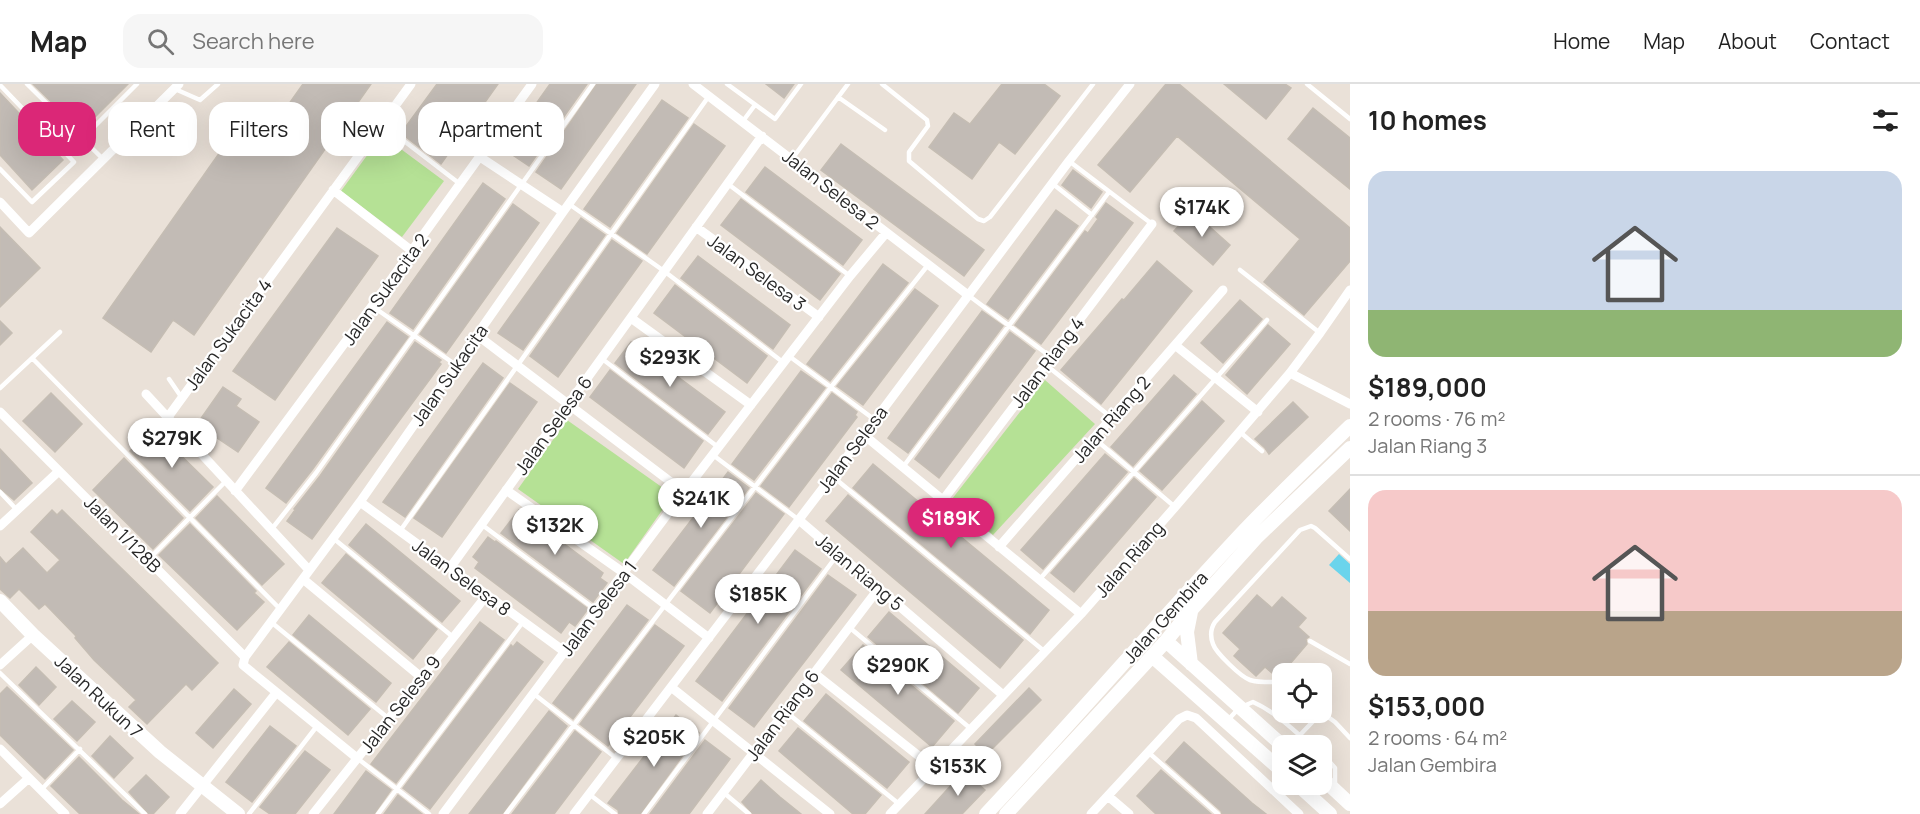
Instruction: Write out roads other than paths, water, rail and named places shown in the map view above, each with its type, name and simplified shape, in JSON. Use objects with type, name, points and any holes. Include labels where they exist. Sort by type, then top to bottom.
[{"type":"main road","name":"Jalan Gembira","points":[[986,814],[1145,643],[1156,626],[1243,532],[1350,426]]},
{"type":"main road","name":"Jalan Gembira","points":[[1006,814],[1166,641],[1256,538],[1350,448]]},
{"type":"main road","name":"Jalan Rukun 7","points":[[0,602],[160,752],[238,814]]},
{"type":"main road","points":[[1191,664],[1187,632],[1192,609]]},
{"type":"main road","points":[[1145,643],[1166,641],[1272,736]]},
{"type":"main road","points":[[1145,643],[1152,656],[1272,762]]},
{"type":"main road","points":[[1334,789],[1350,804]]},
{"type":"main road","points":[[1309,795],[1330,814]]},
{"type":"street","name":"Jalan Sukacita 4","points":[[398,102],[411,84]]},
{"type":"street","name":"Jalan Sukacita 2","points":[[235,491],[532,84]]},
{"type":"street","name":"Jalan Sukacita","points":[[244,661],[360,502],[655,84]]},
{"type":"street","name":"Jalan Selesa 2","points":[[693,84],[968,295]]},
{"type":"street","name":"Jalan Selesa","points":[[574,814],[864,435],[1069,161],[1130,84]]},
{"type":"street","points":[[0,202],[29,233],[177,85]]},
{"type":"street","name":"Jalan Selesa 6","points":[[450,568],[762,136]]},
{"type":"street","name":"Jalan Sukacita 4","points":[[168,417],[358,156]]},
{"type":"street","points":[[480,157],[563,212]]},
{"type":"street","points":[[333,190],[412,251]]},
{"type":"street","name":"Jalan Riang 4","points":[[943,500],[1152,224]]},
{"type":"street","name":"Jalan Selesa 3","points":[[696,227],[819,317]]},
{"type":"street","name":"Jalan Selesa 1","points":[[443,814],[684,492],[850,276],[886,233]]},
{"type":"street","name":"Jalan Riang 2","points":[[999,547],[1223,290]]},
{"type":"street","name":"Jalan Riang","points":[[890,814],[1081,614],[1175,507],[1290,373],[1350,290]]},
{"type":"street","points":[[631,318],[751,405]]},
{"type":"street","points":[[477,335],[684,492]]},
{"type":"street","points":[[1175,345],[1257,412]]},
{"type":"street","points":[[1290,373],[1350,404]]},
{"type":"street","points":[[146,394],[271,530],[306,574],[420,677]]},
{"type":"street","name":"Jalan 1/128B","points":[[0,412],[148,560],[276,693],[357,758]]},
{"type":"street","points":[[864,435],[1081,614]]},
{"type":"street","points":[[0,526],[59,471]]},
{"type":"street","points":[[506,490],[624,573],[708,638]]},
{"type":"street","name":"Jalan Selesa 8","points":[[360,502],[565,652]]},
{"type":"street","name":"Jalan Riang 5","points":[[799,520],[1003,694]]},
{"type":"street","name":"Jalan Riang 6","points":[[706,814],[879,588]]},
{"type":"street","name":"Jalan Selesa 9","points":[[313,814],[487,595]]},
{"type":"street","points":[[0,665],[33,635]]},
{"type":"street","points":[[814,673],[934,768]]},
{"type":"street","points":[[671,687],[830,814]]},
{"type":"street","points":[[180,814],[276,693]]},
{"type":"street","points":[[1091,814],[1183,716],[1192,716],[1299,814]]},
{"type":"street","points":[[0,749],[65,814]]},
{"type":"street","points":[[0,804],[29,778]]},
{"type":"street","points":[[1108,796],[1129,814]]},
{"type":"lane","points":[[27,84],[45,102]]},
{"type":"lane","points":[[96,125],[137,84]]},
{"type":"lane","points":[[177,85],[200,100],[218,84]]},
{"type":"lane","points":[[271,530],[316,472],[593,84]]},
{"type":"lane","points":[[727,84],[775,119],[801,84]]},
{"type":"lane","points":[[792,159],[848,84]]},
{"type":"lane","points":[[882,84],[925,117],[928,123],[927,129],[908,155],[909,161],[978,219],[984,220],[990,217],[1093,84]]},
{"type":"lane","points":[[1306,84],[1350,119]]},
{"type":"lane","points":[[0,86],[74,162],[32,202],[0,169]]},
{"type":"lane","points":[[400,531],[709,96]]},
{"type":"lane","points":[[838,97],[885,130]]},
{"type":"lane","points":[[743,122],[755,105]]},
{"type":"lane","points":[[406,142],[460,184]]},
{"type":"lane","points":[[96,152],[103,159]]},
{"type":"lane","points":[[1069,161],[1152,224]]},
{"type":"lane","points":[[728,184],[850,276]]},
{"type":"lane","points":[[1053,184],[1092,215]]},
{"type":"lane","points":[[903,467],[1109,192]]},
{"type":"lane","points":[[569,204],[786,359],[831,387],[874,420]]},
{"type":"lane","points":[[506,814],[831,387],[928,265]]},
{"type":"lane","points":[[1240,270],[1320,333]]},
{"type":"lane","points":[[968,295],[1010,326],[1112,418]]},
{"type":"lane","points":[[372,306],[456,365]]},
{"type":"lane","points":[[1039,580],[1268,320]]},
{"type":"lane","points":[[0,388],[60,332]]},
{"type":"lane","points":[[32,358],[280,609]]},
{"type":"lane","points":[[601,358],[716,451],[755,487],[799,520]]},
{"type":"lane","points":[[169,380],[182,398]]},
{"type":"lane","points":[[1240,432],[1262,452]]},
{"type":"lane","points":[[1094,438],[1175,507]]},
{"type":"lane","points":[[832,476],[1044,651]]},
{"type":"lane","points":[[148,560],[226,481]]},
{"type":"lane","points":[[0,492],[17,510]]},
{"type":"lane","points":[[481,524],[596,610]]},
{"type":"lane","points":[[1270,682],[1252,681],[1244,677],[1218,652],[1212,643],[1211,629],[1215,622],[1300,530],[1311,526],[1316,528],[1350,559]]},
{"type":"lane","points":[[333,538],[453,637]]},
{"type":"lane","points":[[644,814],[838,554]]},
{"type":"lane","points":[[271,622],[388,718]]},
{"type":"lane","points":[[378,814],[523,622]]},
{"type":"lane","points":[[849,627],[970,729]]},
{"type":"lane","points":[[1310,641],[1350,664]]},
{"type":"lane","points":[[0,672],[145,814]]},
{"type":"lane","points":[[534,694],[616,759]]},
{"type":"lane","points":[[1227,721],[1239,708],[1253,702],[1266,707],[1300,735],[1311,723]]},
{"type":"lane","points":[[785,711],[900,804]]},
{"type":"lane","points":[[1332,720],[1350,738]]},
{"type":"lane","points":[[249,814],[317,726]]},
{"type":"lane","points":[[41,790],[80,749]]},
{"type":"lane","points":[[1148,752],[1218,814]]},
{"type":"lane","points":[[357,758],[429,814]]},
{"type":"lane","points":[[1332,765],[1335,768],[1334,789]]},
{"type":"lane","points":[[723,792],[748,814]]},
{"type":"lane","points":[[590,794],[615,814]]},
{"type":"water","points":[[1339,554],[1350,564],[1350,583],[1329,565]]}]
